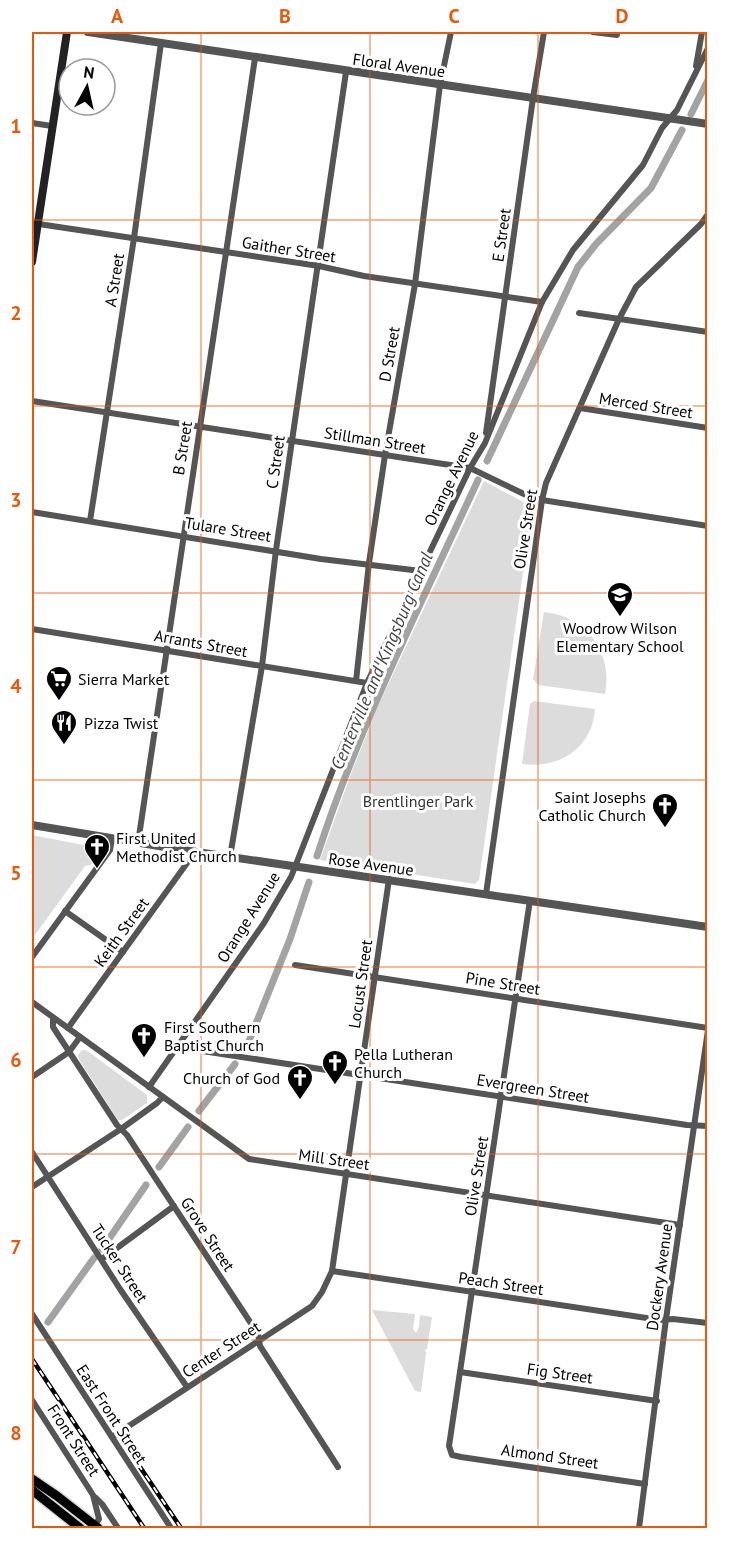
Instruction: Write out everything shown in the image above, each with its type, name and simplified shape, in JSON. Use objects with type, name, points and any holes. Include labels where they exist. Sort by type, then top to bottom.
[{"type":"main road","points":[[32,262],[34,223],[67,32]]},
{"type":"main road","points":[[32,1479],[95,1528]]},
{"type":"main road","points":[[32,1490],[80,1528]]},
{"type":"street","name":"Floral Avenue","points":[[88,32],[708,124]]},
{"type":"street","name":"D Street","points":[[356,681],[369,563],[415,284],[440,85],[451,32]]},
{"type":"street","name":"E Street","points":[[485,443],[544,32]]},
{"type":"street","points":[[593,32],[617,33]]},
{"type":"street","points":[[696,72],[702,32]]},
{"type":"street","name":"A Street","points":[[90,521],[134,238],[161,43]]},
{"type":"street","name":"Orange Avenue","points":[[149,1087],[264,923],[295,867],[367,683],[470,468],[485,443],[542,302],[573,250],[643,165],[676,110],[708,48]]},
{"type":"street","name":"B Street","points":[[138,843],[255,58]]},
{"type":"street","name":"C Street","points":[[230,857],[262,666],[276,550],[346,72]]},
{"type":"street","points":[[32,123],[52,126]]},
{"type":"street","name":"Olive Street","points":[[486,894],[546,483],[619,319],[640,281],[701,224],[708,214]]},
{"type":"street","name":"Gaither Street","points":[[34,223],[542,302]]},
{"type":"street","points":[[701,224],[708,227]]},
{"type":"street","points":[[579,313],[708,332]]},
{"type":"street","name":"Stillman Street","points":[[32,401],[470,468],[526,495],[542,500],[708,526]]},
{"type":"street","name":"Merced Street","points":[[580,408],[708,428]]},
{"type":"street","name":"Tulare Street","points":[[32,512],[321,559],[421,571]]},
{"type":"street","name":"Arrants Street","points":[[32,629],[367,683]]},
{"type":"street","name":"Rose Avenue","points":[[32,825],[195,852],[708,927]]},
{"type":"street","points":[[32,957],[110,849],[112,839]]},
{"type":"street","name":"Keith Street","points":[[68,1028],[195,852]]},
{"type":"street","name":"Locust Street","points":[[332,1271],[389,879]]},
{"type":"street","name":"Olive Street","points":[[452,1455],[449,1446],[530,900]]},
{"type":"street","points":[[65,911],[123,952]]},
{"type":"street","name":"Pine Street","points":[[294,965],[708,1029]]},
{"type":"street","name":"Mill Street","points":[[32,1002],[249,1159],[680,1224]]},
{"type":"street","name":"Grove Street","points":[[53,1018],[53,1027],[258,1334],[260,1346],[338,1467]]},
{"type":"street","name":"Dockery Avenue","points":[[639,1528],[666,1319],[708,1029]]},
{"type":"street","points":[[32,1077],[69,1052],[80,1037]]},
{"type":"street","name":"Evergreen Street","points":[[176,1047],[708,1126]]},
{"type":"street","points":[[32,1187],[122,1129],[163,1097]]},
{"type":"street","name":"Tucker Street","points":[[32,1152],[120,1288],[188,1387]]},
{"type":"street","points":[[102,1259],[174,1206]]},
{"type":"street","name":"Peach Street","points":[[332,1271],[708,1323]]},
{"type":"street","name":"Center Street","points":[[112,1437],[312,1306],[332,1271]]},
{"type":"street","name":"East Front Street","points":[[32,1314],[171,1528]]},
{"type":"street","name":"Fig Street","points":[[460,1372],[657,1401]]},
{"type":"street","name":"Front Street","points":[[32,1400],[93,1495],[118,1528]]},
{"type":"street","name":"Almond Street","points":[[452,1455],[645,1484]]},
{"type":"street","name":"Front Street","points":[[93,1495],[99,1515],[95,1528]]},
{"type":"green space","name":"Brentlinger Park","points":[[484,481],[527,504],[532,510],[479,880],[475,884],[320,860],[378,706]]},
{"type":"green space","points":[[544,612],[573,621],[594,639],[605,664],[605,694],[538,685],[533,679]]},
{"type":"green space","points":[[534,701],[595,709],[588,735],[572,753],[549,763],[522,764],[530,704]]},
{"type":"green space","points":[[32,835],[98,848],[99,852],[91,865],[85,866],[32,939]]},
{"type":"green space","points":[[82,1050],[86,1050],[147,1095],[147,1103],[122,1120],[118,1120],[78,1058]]},
{"type":"green space","points":[[372,1310],[415,1314],[413,1329],[416,1333],[420,1315],[432,1317],[425,1350],[421,1392],[415,1391]]},
{"type":"waterway","name":"Centerville and Kingsburg Canal","points":[[691,114],[708,80]]},
{"type":"waterway","name":"Centerville and Kingsburg Canal","points":[[487,461],[578,267],[596,244],[651,188],[682,130]]},
{"type":"waterway","name":"Centerville and Kingsburg Canal","points":[[317,856],[371,713],[478,480]]},
{"type":"waterway","name":"Centerville and Kingsburg Canal","points":[[247,1046],[290,939],[309,882]]},
{"type":"waterway","name":"Centerville and Kingsburg Canal","points":[[199,1111],[235,1064]]},
{"type":"waterway","name":"Centerville and Kingsburg Canal","points":[[159,1167],[188,1127]]},
{"type":"waterway","name":"Centerville and Kingsburg Canal","points":[[102,1249],[146,1185]]},
{"type":"waterway","name":"Centerville and Kingsburg Canal","points":[[48,1322],[94,1258]]},
{"type":"railway","points":[[32,1359],[144,1528]]},
{"type":"railway","points":[[138,1464],[181,1528]]},
{"type":"place","name":"Woodrow Wilson Elementary School","points":[[620,618]]},
{"type":"place","name":"Sierra Market","points":[[59,702]]},
{"type":"place","name":"Pizza Twist","points":[[64,746]]},
{"type":"place","name":"Saint Josephs Catholic Church","points":[[665,829]]},
{"type":"place","name":"First United Methodist Church","points":[[97,870]]},
{"type":"place","name":"First Southern Baptist Church","points":[[144,1059]]},
{"type":"place","name":"Pella Lutheran Church","points":[[335,1086]]},
{"type":"place","name":"Church of God","points":[[300,1101]]}]
